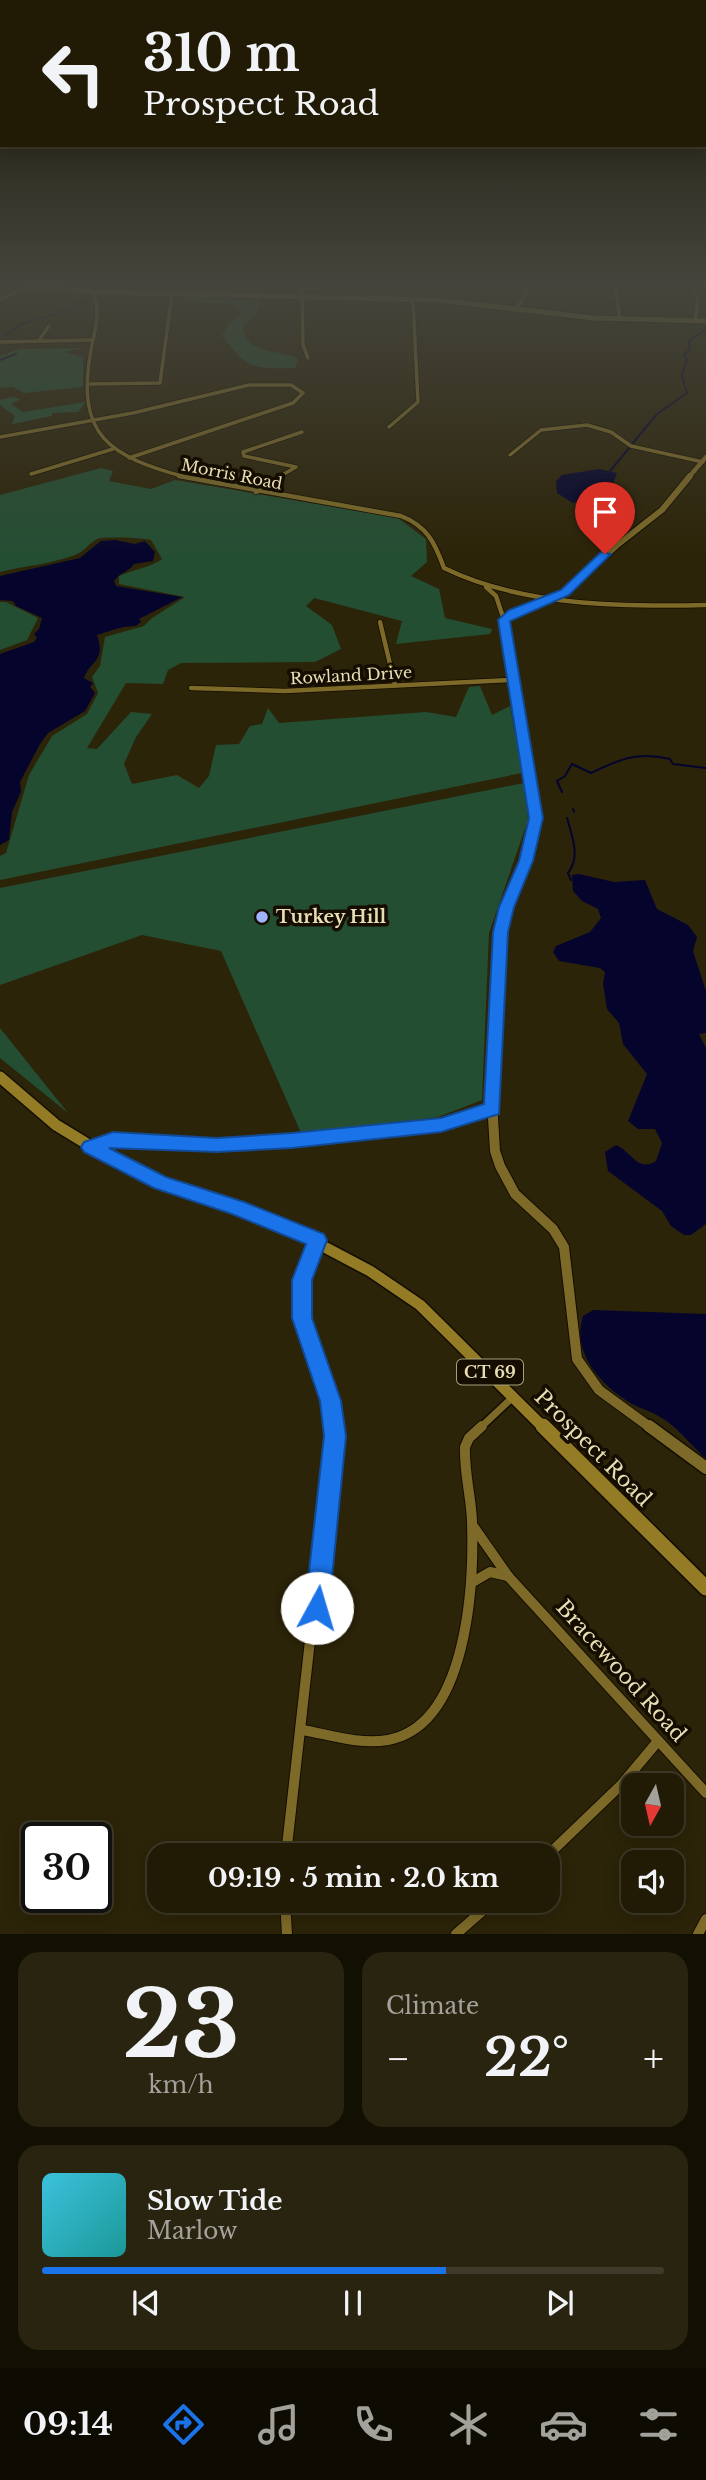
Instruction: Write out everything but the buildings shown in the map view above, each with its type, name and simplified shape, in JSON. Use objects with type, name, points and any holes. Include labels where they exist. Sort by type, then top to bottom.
[{"type":"main road","name":"CT 69","points":[[0,1077],[60,1131],[90,1147]]},
{"type":"main road","name":"Prospect Road","points":[[90,1147],[161,1183],[237,1207],[317,1240],[371,1270],[420,1305],[706,1588]]},
{"type":"street","name":"Morris Road","points":[[90,376],[94,419],[100,439],[129,458],[176,476],[401,516],[414,521],[435,540],[444,568],[484,586],[558,597],[682,606],[706,604]]},
{"type":"street","points":[[90,384],[160,383],[161,376]]},
{"type":"street","points":[[389,427],[418,402],[417,376]]},
{"type":"street","points":[[0,437],[136,413],[249,385],[288,385],[302,389],[303,393],[293,403],[129,458]]},
{"type":"street","points":[[504,620],[520,610],[558,597],[662,510],[704,463],[631,446],[611,432],[587,425],[541,430],[510,455]]},
{"type":"street","points":[[256,492],[296,467],[244,456],[243,452],[302,432]]},
{"type":"street","points":[[31,474],[113,449]]},
{"type":"street","points":[[484,586],[496,596],[504,620],[536,818],[526,861],[500,932],[493,1109],[495,1151],[506,1180],[515,1194],[553,1230],[564,1247],[577,1359],[599,1390],[706,1468]]},
{"type":"street","points":[[380,622],[395,685]]},
{"type":"street","name":"Rowland Drive","points":[[191,688],[285,691],[512,680]]},
{"type":"street","points":[[90,1147],[113,1139],[217,1145],[292,1140],[441,1125],[493,1109]]},
{"type":"street","points":[[288,1843],[303,1730],[335,1436],[330,1401],[302,1318],[302,1280],[317,1240]]},
{"type":"street","points":[[303,1730],[369,1740],[397,1738],[418,1726],[444,1695],[455,1667],[471,1583],[472,1524],[465,1447],[469,1438],[514,1396]]},
{"type":"street","name":"Bracewood Road","points":[[472,1524],[490,1554],[508,1576],[706,1793]]},
{"type":"street","points":[[471,1583],[490,1572],[508,1576]]},
{"type":"street","points":[[560,1843],[622,1784],[658,1741]]},
{"type":"street","points":[[286,1913],[287,1934]]},
{"type":"street","points":[[456,1934],[480,1913]]},
{"type":"street","points":[[698,1934],[706,1919]]},
{"type":"green space","points":[[0,376],[83,376],[83,387],[24,393],[13,387],[0,388]]},
{"type":"green space","points":[[13,397],[21,399],[11,404],[23,412],[86,402],[78,412],[52,413],[52,416],[12,424],[15,416],[0,405],[0,400]]},
{"type":"green space","points":[[101,468],[113,471],[109,481],[151,489],[175,480],[398,518],[426,539],[427,562],[411,576],[439,589],[445,618],[492,629],[490,634],[396,644],[402,621],[314,598],[306,606],[332,625],[341,649],[315,662],[181,663],[168,670],[163,684],[126,683],[87,748],[97,749],[131,712],[152,714],[136,737],[124,764],[132,784],[177,775],[199,788],[209,776],[216,745],[239,744],[250,726],[262,724],[268,708],[279,723],[426,712],[456,717],[469,687],[480,686],[492,715],[510,706],[522,773],[0,880],[0,856],[6,853],[29,775],[52,736],[87,714],[98,693],[92,677],[100,666],[105,637],[144,626],[185,597],[119,584],[119,576],[162,559],[151,540],[147,539],[101,538],[78,554],[0,572],[0,495]]},
{"type":"green space","points":[[0,602],[6,602],[38,618],[27,640],[0,650]]},
{"type":"green space","points":[[524,783],[528,820],[489,933],[482,1100],[438,1117],[301,1133],[221,951],[142,935],[0,985],[0,888]]},
{"type":"green space","points":[[0,1028],[68,1113],[0,1058]]},
{"type":"shaded area","points":[[599,469],[617,473],[610,491],[573,503],[557,493],[556,481],[562,475]]},
{"type":"shaded area","points":[[115,540],[135,544],[145,541],[155,552],[153,561],[134,564],[119,576],[114,581],[116,586],[182,597],[139,619],[141,622],[136,626],[97,635],[99,656],[84,678],[93,683],[90,687],[95,693],[85,711],[48,733],[40,744],[20,782],[21,792],[12,812],[9,840],[0,845],[0,654],[34,642],[37,638],[34,634],[39,629],[42,618],[16,606],[13,601],[0,600],[0,576],[80,558],[101,541]]},
{"type":"shaded area","points":[[579,874],[614,882],[645,880],[657,909],[688,925],[697,937],[693,951],[706,991],[706,1033],[699,1034],[706,1048],[706,1224],[691,1235],[684,1235],[671,1226],[662,1211],[608,1171],[605,1152],[616,1145],[639,1163],[650,1164],[656,1161],[662,1143],[655,1129],[638,1129],[628,1121],[647,1074],[623,1044],[619,1023],[607,1009],[603,984],[605,972],[600,968],[559,961],[553,952],[556,946],[590,932],[601,918],[598,909],[582,901],[573,891],[572,875]]},
{"type":"shaded area","points":[[593,1310],[706,1314],[706,1459],[668,1422],[621,1397],[600,1378],[585,1356],[581,1343],[583,1316]]},
{"type":"waterway","points":[[682,376],[684,384]]},
{"type":"waterway","points":[[632,444],[657,414],[687,393],[685,387]]},
{"type":"waterway","points":[[610,471],[630,447]]},
{"type":"waterway","points":[[562,792],[557,781],[565,776],[572,764],[591,773],[620,760],[648,756],[670,759],[673,764],[706,768]]},
{"type":"waterway","points":[[567,818],[575,853],[568,873],[571,880]]},
{"type":"place","name":"Turkey Hill","points":[[262,917]]},
{"type":"route","points":[[317,1608],[335,1436],[330,1401],[302,1318],[302,1280],[307,1260],[317,1240],[237,1207],[161,1183],[90,1147],[113,1139],[217,1145],[253,1144],[441,1125],[493,1109],[500,932],[526,861],[536,818],[504,620],[513,613],[565,593],[605,554]]}]
